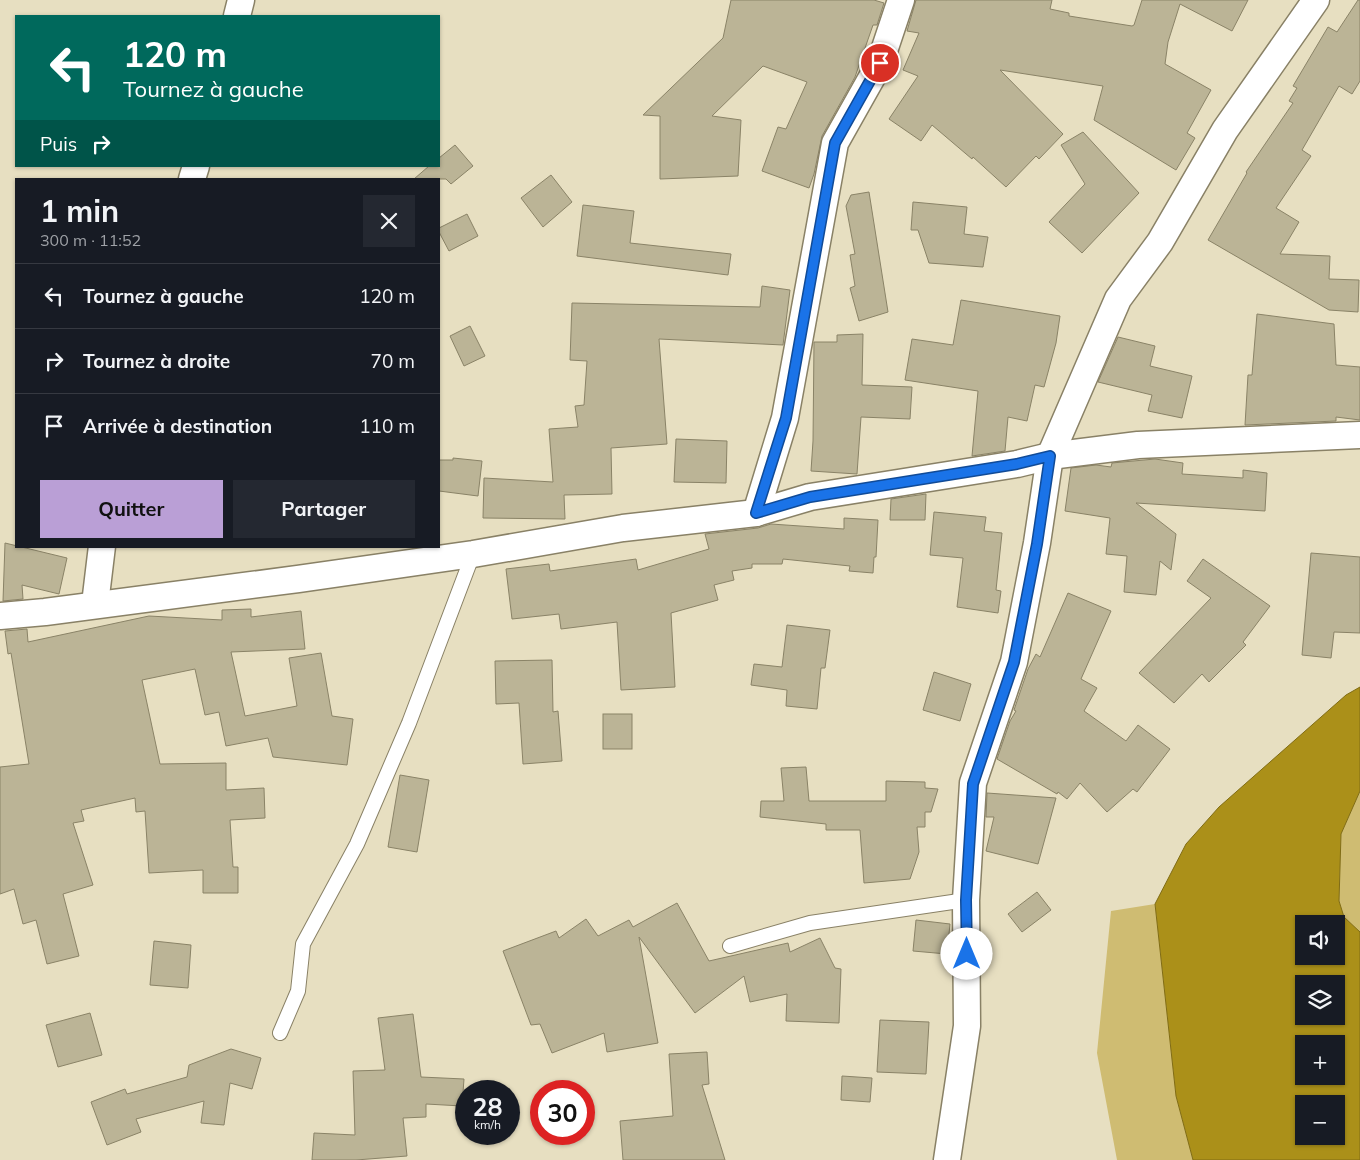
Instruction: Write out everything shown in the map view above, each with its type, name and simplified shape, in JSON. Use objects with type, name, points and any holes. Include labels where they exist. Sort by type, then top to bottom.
[{"type":"street","points":[[237,15],[241,0]]},
{"type":"street","points":[[756,513],[786,418],[835,143],[880,63],[902,0]]},
{"type":"street","points":[[947,1160],[967,1026],[966,900],[973,784],[1014,662],[1037,544],[1050,456],[1118,299],[1160,242],[1225,130],[1316,0]]},
{"type":"street","points":[[0,616],[45,612],[298,579],[473,554],[623,528],[756,513],[810,497],[1017,464],[1050,456],[1138,445],[1360,435]]},
{"type":"street","points":[[95,604],[102,548]]},
{"type":"lane","points":[[280,1033],[298,991],[303,944],[357,844],[409,723],[473,554]]},
{"type":"lane","points":[[730,946],[810,923],[966,900]]},
{"type":"shaded area","points":[[1360,687],[1360,791],[1341,834],[1339,901],[1343,915],[1295,915],[1295,965],[1345,965],[1345,918],[1360,932],[1360,1160],[1193,1160],[1176,1096],[1155,904],[1186,844],[1219,807],[1346,695]]},
{"type":"shaded area","points":[[1360,791],[1360,932],[1345,918],[1339,902],[1341,834]]},
{"type":"shaded area","points":[[1155,904],[1176,1096],[1193,1160],[1117,1160],[1097,1053],[1111,911]]},
{"type":"building","points":[[731,0],[874,0],[884,3],[877,25],[873,25],[855,77],[822,136],[809,188],[762,171],[778,127],[786,129],[807,82],[763,66],[712,116],[741,120],[738,176],[660,179],[660,116],[643,115],[723,38]]},
{"type":"building","points":[[916,0],[1052,0],[1050,9],[1069,13],[1069,16],[1132,26],[1134,25],[1142,0],[1248,0],[1232,31],[1180,4],[1168,42],[1165,64],[1211,90],[1187,133],[1195,138],[1176,170],[1094,120],[1103,86],[1000,70],[1063,134],[1039,159],[1036,156],[1006,187],[973,157],[972,159],[932,125],[921,141],[889,119],[918,76],[903,70],[919,33],[907,31]]},
{"type":"building","points":[[1358,0],[1360,0],[1360,81],[1352,94],[1339,86],[1302,150],[1311,156],[1276,208],[1299,222],[1280,254],[1330,256],[1329,279],[1359,280],[1358,312],[1329,310],[1208,240],[1246,172],[1293,103],[1289,101],[1297,88],[1293,86],[1328,27],[1337,32]]},
{"type":"building","points":[[1083,132],[1139,193],[1082,253],[1049,222],[1085,184],[1061,145]]},
{"type":"building","points":[[455,145],[473,166],[451,184],[446,179],[415,178],[428,167],[440,167],[440,157]]},
{"type":"building","points":[[551,175],[572,202],[543,227],[521,198]]},
{"type":"building","points":[[869,192],[888,312],[859,321],[850,288],[855,286],[850,255],[855,254],[846,206],[851,195]]},
{"type":"building","points":[[913,202],[967,207],[964,234],[988,237],[983,267],[929,263],[918,230],[911,230]]},
{"type":"building","points":[[583,205],[634,211],[630,243],[731,254],[728,275],[577,256]]},
{"type":"building","points":[[467,214],[478,236],[449,251],[440,234],[440,228]]},
{"type":"building","points":[[762,286],[790,290],[783,345],[659,339],[667,444],[611,448],[612,494],[564,495],[565,519],[483,518],[484,478],[553,482],[549,429],[578,427],[575,406],[584,405],[587,361],[570,360],[572,303],[760,307]]},
{"type":"building","points":[[961,300],[1060,316],[1056,343],[1044,387],[1035,385],[1027,421],[1008,417],[1005,451],[972,456],[978,391],[905,380],[912,339],[953,345]]},
{"type":"building","points":[[1257,314],[1334,324],[1336,365],[1360,367],[1360,420],[1336,417],[1336,421],[1245,425],[1248,375],[1252,375]]},
{"type":"building","points":[[470,326],[485,356],[464,366],[450,336]]},
{"type":"building","points":[[863,334],[862,385],[912,387],[910,419],[861,417],[857,474],[811,471],[814,342],[837,342],[837,335]]},
{"type":"building","points":[[1118,337],[1155,346],[1150,366],[1192,376],[1182,418],[1148,411],[1152,395],[1098,382]]},
{"type":"building","points":[[676,439],[727,441],[726,483],[674,482]]},
{"type":"building","points":[[453,458],[482,461],[478,496],[440,491],[440,460],[453,460]]},
{"type":"building","points":[[1155,459],[1183,463],[1182,474],[1243,478],[1243,470],[1267,473],[1265,511],[1136,503],[1176,534],[1171,570],[1160,561],[1156,595],[1124,592],[1127,556],[1106,554],[1110,518],[1065,511],[1071,468],[1096,465],[1111,467],[1112,463]]},
{"type":"building","points":[[926,494],[925,520],[890,520],[891,499]]},
{"type":"building","points":[[934,512],[986,517],[984,531],[1002,533],[996,590],[1001,591],[998,613],[957,607],[963,558],[930,555]]},
{"type":"building","points":[[844,518],[878,520],[873,573],[849,571],[850,566],[783,559],[782,564],[752,564],[752,568],[732,571],[734,580],[714,585],[718,600],[671,613],[675,687],[621,690],[617,622],[561,629],[559,614],[512,619],[506,569],[549,564],[550,571],[636,559],[638,570],[709,549],[705,534],[758,528],[771,524],[844,529]]},
{"type":"building","points":[[5,543],[15,545],[15,548],[26,548],[67,558],[59,594],[22,585],[23,599],[3,601]]},
{"type":"building","points":[[1311,553],[1360,557],[1360,633],[1334,632],[1331,658],[1302,655]]},
{"type":"building","points":[[1203,559],[1270,606],[1243,642],[1246,645],[1209,682],[1202,674],[1174,703],[1139,673],[1211,598],[1187,581]]},
{"type":"building","points":[[1068,593],[1111,611],[1081,679],[1097,688],[1084,711],[1126,741],[1138,725],[1170,749],[1137,792],[1133,789],[1107,812],[1080,783],[1067,799],[1058,792],[1057,794],[997,759],[1010,721],[1016,711],[1014,710],[1028,669],[1036,654],[1040,657]]},
{"type":"building","points":[[251,609],[251,617],[301,611],[305,649],[231,652],[245,716],[297,706],[289,658],[321,653],[332,716],[353,719],[347,765],[273,757],[268,738],[226,746],[219,712],[205,715],[195,669],[142,680],[160,764],[226,763],[226,790],[264,788],[265,818],[230,820],[233,867],[238,867],[238,893],[203,893],[203,870],[149,873],[145,811],[136,812],[135,798],[81,810],[84,821],[73,823],[93,885],[63,894],[79,956],[47,964],[36,920],[23,924],[14,889],[0,894],[0,767],[29,764],[11,653],[8,654],[5,631],[27,629],[28,642],[149,616],[222,620],[222,610]]},
{"type":"building","points":[[787,625],[830,630],[825,668],[821,668],[817,709],[786,706],[787,690],[751,685],[754,664],[782,667]]},
{"type":"building","points":[[552,660],[553,712],[558,711],[562,761],[523,764],[519,703],[496,704],[495,661]]},
{"type":"building","points":[[934,672],[971,684],[960,721],[923,710]]},
{"type":"building","points":[[603,714],[632,714],[632,749],[603,749]]},
{"type":"building","points":[[806,767],[809,801],[886,801],[886,781],[925,782],[925,788],[938,789],[931,812],[925,812],[925,827],[917,827],[919,852],[910,879],[864,883],[860,830],[826,830],[826,824],[760,817],[761,801],[784,801],[781,768]]},
{"type":"building","points":[[400,775],[429,780],[417,852],[388,847]]},
{"type":"building","points":[[987,793],[1056,798],[1038,864],[986,851],[994,817],[986,817]]},
{"type":"building","points":[[1037,892],[1051,910],[1022,932],[1008,914]]},
{"type":"building","points":[[677,903],[709,961],[788,943],[790,952],[820,938],[835,968],[841,969],[839,1023],[786,1021],[787,994],[750,1002],[744,976],[695,1013],[639,937],[658,1043],[607,1052],[604,1033],[552,1053],[540,1024],[531,1025],[503,951],[556,931],[559,938],[586,919],[598,936],[629,920],[633,927]]},
{"type":"building","points":[[916,920],[950,924],[947,954],[913,951]]},
{"type":"building","points":[[154,941],[191,945],[188,988],[150,985]]},
{"type":"building","points":[[90,1013],[102,1055],[58,1067],[46,1025]]},
{"type":"building","points":[[413,1014],[421,1077],[464,1079],[455,1080],[455,1106],[426,1104],[426,1117],[403,1118],[407,1156],[356,1160],[312,1160],[314,1133],[355,1135],[353,1071],[385,1070],[378,1018]]},
{"type":"building","points":[[880,1020],[929,1022],[926,1074],[877,1072]]},
{"type":"building","points":[[231,1049],[261,1058],[252,1089],[230,1083],[224,1125],[201,1123],[204,1101],[136,1119],[141,1132],[107,1145],[91,1102],[125,1089],[127,1094],[187,1077],[189,1065]]},
{"type":"building","points":[[707,1052],[709,1084],[702,1085],[725,1160],[623,1160],[620,1121],[673,1116],[669,1054]]},
{"type":"building","points":[[842,1076],[872,1078],[870,1102],[841,1100]]},
{"type":"route","points":[[880,63],[835,143],[786,418],[756,513],[810,497],[1017,464],[1050,456],[1037,544],[1014,662],[973,784],[966,900],[967,954]]}]
